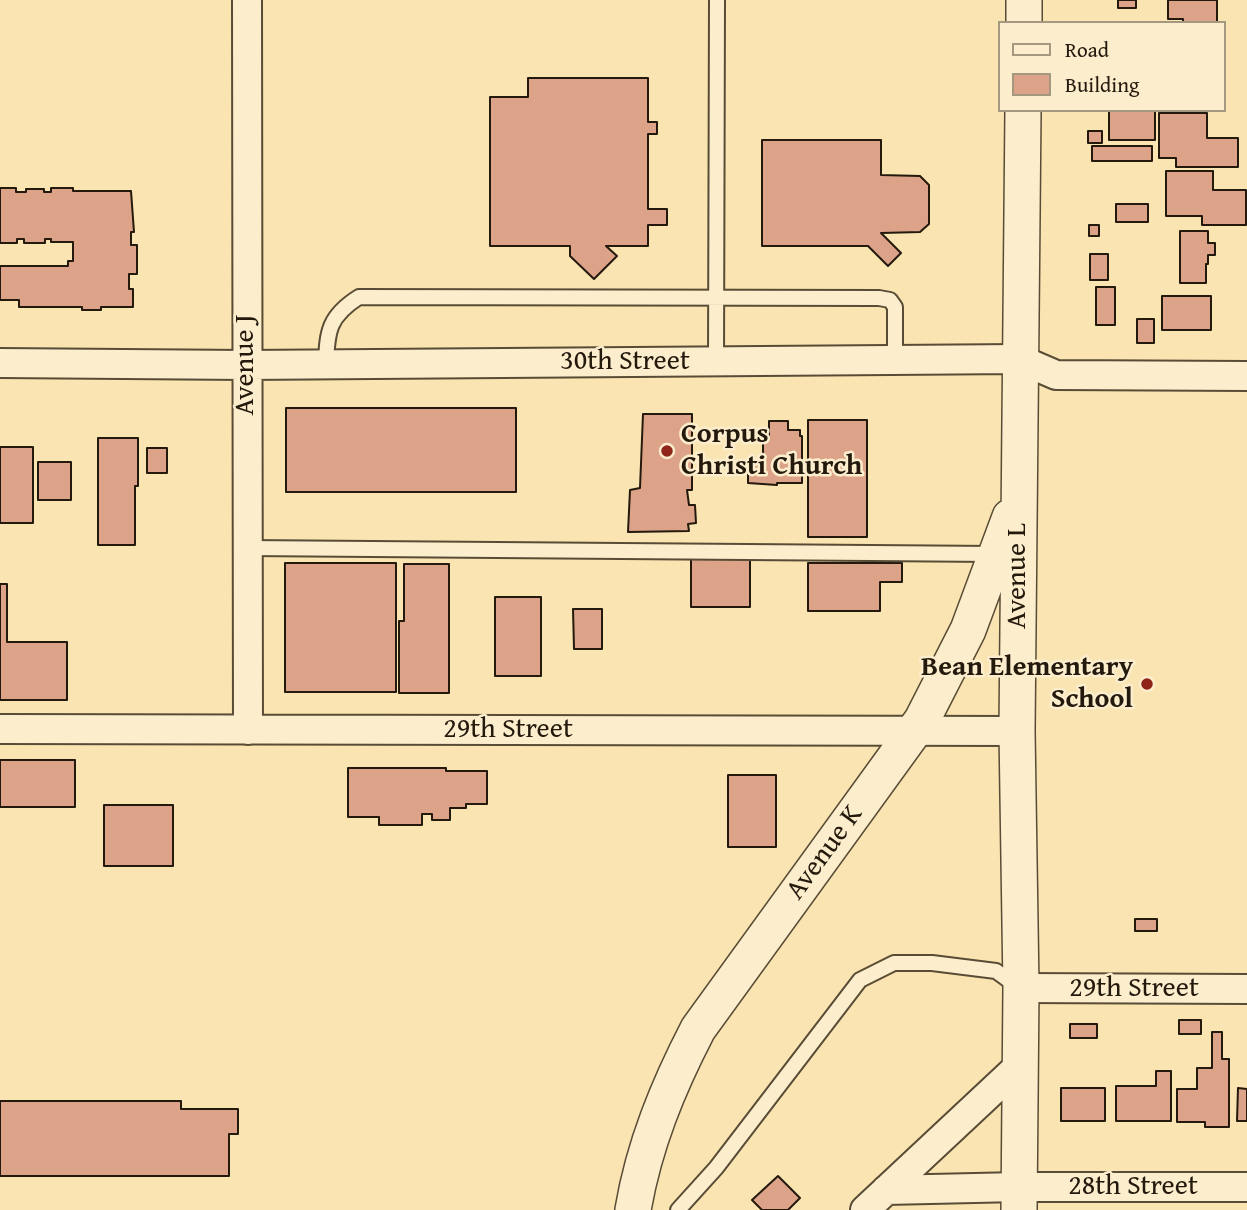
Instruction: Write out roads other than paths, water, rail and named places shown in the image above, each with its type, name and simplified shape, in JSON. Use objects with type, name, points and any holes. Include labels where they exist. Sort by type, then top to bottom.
[{"type":"street","name":"Avenue J","points":[[247,0],[248,730]]},
{"type":"street","points":[[1024,0],[1024,21]]},
{"type":"street","name":"Avenue L","points":[[1019,1199],[1021,988],[1017,731],[1023,112]]},
{"type":"street","name":"30th Street","points":[[0,363],[246,365],[1019,359],[1056,375],[1247,376]]},
{"type":"street","name":"Avenue K","points":[[633,1210],[638,1177],[652,1131],[671,1081],[698,1029],[914,731],[940,687],[968,630],[1019,494]]},
{"type":"street","name":"29th Street","points":[[0,729],[1017,731]]},
{"type":"street","name":"29th Street","points":[[1021,988],[1247,989]]},
{"type":"street","points":[[865,1210],[1020,1065]]},
{"type":"street","name":"28th Street","points":[[1019,1199],[1247,1187]]},
{"type":"street","points":[[886,1190],[1019,1199]]},
{"type":"lane","points":[[716,362],[717,0]]},
{"type":"lane","points":[[326,364],[327,335],[331,323],[349,303],[359,297],[879,298],[890,300],[895,307],[895,360]]},
{"type":"lane","points":[[247,548],[996,554]]},
{"type":"lane","points":[[678,1210],[716,1168],[860,980],[894,963],[932,963],[996,971],[1021,988]]},
{"type":"place","name":"Corpus Christi Church","points":[[667,451]]},
{"type":"place","name":"Bean Elementary School","points":[[1147,684]]}]
